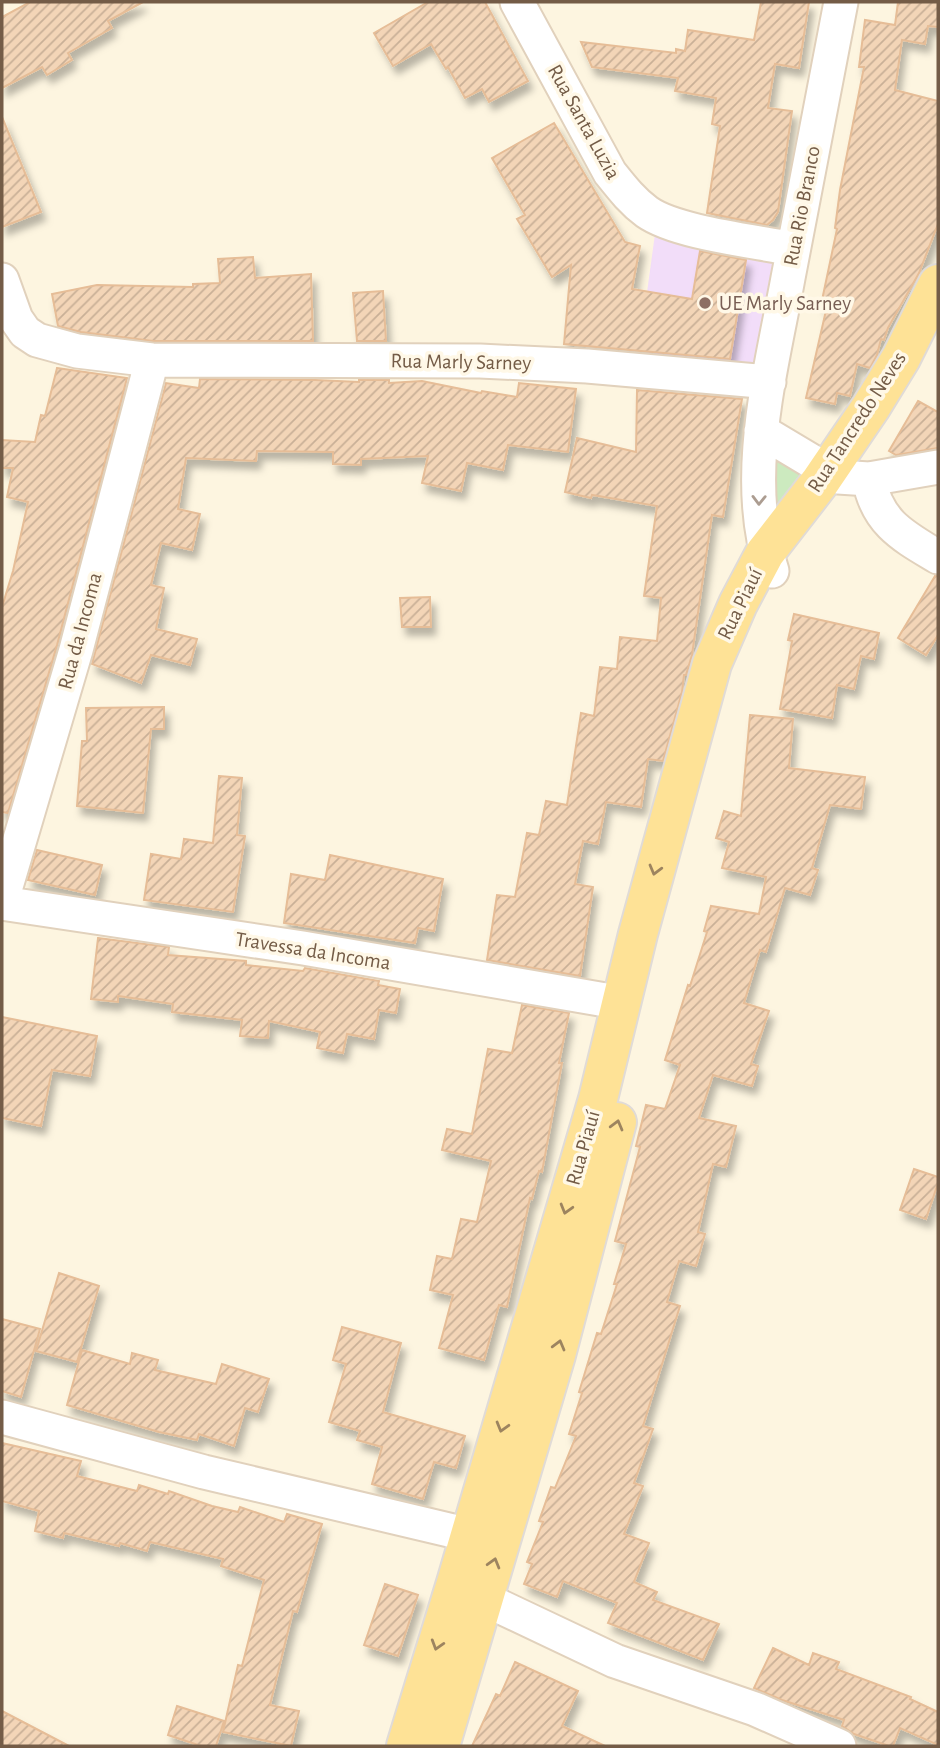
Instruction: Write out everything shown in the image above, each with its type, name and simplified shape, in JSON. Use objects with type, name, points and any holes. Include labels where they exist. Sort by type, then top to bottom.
[{"type":"main road","name":"Rua Tancredo Neves","points":[[845,476],[871,407],[901,358],[938,284]]},
{"type":"main road","name":"Rua Tancredo Neves","points":[[769,565],[845,476],[905,373],[938,307]]},
{"type":"main road","name":"Rua Piauí","points":[[406,1746],[598,1099],[638,934],[712,664],[733,613],[769,565]]},
{"type":"main road","name":"Rua Piauí","points":[[440,1746],[556,1355],[643,1024],[715,734],[769,565]]},
{"type":"street","name":"Rua Santa Luzia","points":[[517,2],[610,173],[629,197],[650,214],[680,227],[793,249]]},
{"type":"street","name":"Rua Rio Branco","points":[[769,565],[759,516],[761,431],[841,2]]},
{"type":"street","name":"Rua Marly Sarney","points":[[2,280],[16,319],[25,332],[37,340],[76,351],[152,360],[480,361],[587,366],[769,382]]},
{"type":"street","name":"Rua da Incoma","points":[[2,901],[76,650],[152,360]]},
{"type":"street","points":[[761,431],[845,476],[877,505],[892,526],[938,557]]},
{"type":"street","points":[[845,476],[938,467]]},
{"type":"street","name":"Travessa da Incoma","points":[[2,901],[303,948],[622,1003]]},
{"type":"street","points":[[2,1418],[204,1472],[470,1535]]},
{"type":"street","points":[[484,1599],[615,1661],[755,1709],[838,1746]]},
{"type":"shaded area","name":"UE Marly Sarney","points":[[655,234],[774,255],[752,371],[639,351]]},
{"type":"green space","points":[[777,459],[809,472],[786,511],[768,500]]},
{"type":"building","points":[[30,2],[143,2],[108,21],[112,28],[68,53],[72,60],[47,75],[42,67],[2,88],[2,17]]},
{"type":"building","points":[[428,2],[485,2],[528,81],[489,102],[482,89],[465,98],[448,67],[446,69],[431,44],[393,66],[374,33]]},
{"type":"building","points":[[761,2],[809,2],[799,68],[775,64],[768,108],[792,111],[778,212],[767,225],[707,213],[720,126],[712,124],[716,98],[675,91],[678,78],[592,67],[581,42],[676,53],[676,49],[685,51],[688,30],[754,40]]},
{"type":"building","points":[[898,2],[938,2],[938,27],[928,26],[925,44],[902,40],[895,90],[938,101],[938,224],[919,273],[884,340],[881,339],[870,368],[857,364],[850,396],[837,393],[835,404],[806,398],[827,306],[821,305],[837,229],[840,190],[864,67],[859,67],[865,20],[895,25]]},
{"type":"building","points":[[2,117],[41,212],[2,227]]},
{"type":"building","points":[[554,123],[625,242],[640,246],[632,289],[692,299],[700,251],[746,260],[730,359],[564,344],[571,265],[552,277],[517,219],[525,215],[492,158]]},
{"type":"building","points":[[253,257],[255,278],[311,274],[313,341],[153,341],[81,332],[58,326],[52,294],[97,285],[193,287],[193,284],[220,283],[218,259]]},
{"type":"building","points":[[383,291],[386,341],[357,341],[353,293]]},
{"type":"building","points":[[57,368],[127,378],[57,645],[8,813],[2,812],[2,607],[28,502],[7,497],[13,468],[2,468],[2,440],[35,442],[41,415],[45,416]]},
{"type":"building","points":[[200,379],[359,382],[389,380],[389,383],[422,381],[517,397],[519,383],[576,389],[568,452],[508,445],[503,470],[467,463],[461,491],[422,483],[428,456],[361,459],[361,465],[333,464],[333,452],[257,451],[256,461],[186,458],[178,509],[200,514],[192,550],[161,543],[151,585],[164,588],[156,629],[197,639],[190,665],[151,655],[141,683],[92,664],[166,383],[199,388]]},
{"type":"building","points":[[637,390],[742,399],[723,517],[712,515],[692,655],[684,675],[663,761],[648,759],[641,807],[606,802],[598,844],[583,841],[575,884],[593,887],[580,976],[487,960],[497,895],[515,897],[527,833],[539,835],[546,801],[567,805],[581,713],[594,716],[600,667],[617,669],[620,637],[657,641],[661,598],[644,596],[657,506],[565,492],[577,438],[636,452]]},
{"type":"building","points":[[918,401],[938,412],[938,448],[896,455],[889,451]]},
{"type":"building","points":[[935,576],[938,576],[938,635],[926,655],[898,638]]},
{"type":"building","points":[[430,597],[431,627],[402,627],[400,598]]},
{"type":"building","points":[[794,614],[879,633],[874,659],[861,656],[854,689],[837,685],[832,718],[780,709],[792,641],[788,640]]},
{"type":"building","points":[[164,707],[164,729],[151,729],[143,813],[77,806],[82,741],[87,741],[86,708]]},
{"type":"building","points":[[750,715],[793,719],[789,768],[865,777],[861,809],[830,805],[812,868],[818,870],[810,895],[785,888],[766,952],[760,950],[744,1003],[769,1011],[751,1064],[758,1066],[752,1086],[713,1075],[699,1118],[736,1126],[726,1167],[713,1164],[698,1232],[705,1234],[696,1266],[679,1261],[667,1302],[680,1306],[643,1426],[653,1429],[634,1483],[643,1486],[624,1534],[649,1543],[634,1582],[657,1592],[653,1600],[719,1624],[703,1660],[608,1623],[617,1603],[563,1581],[557,1597],[524,1584],[532,1564],[527,1562],[543,1522],[539,1521],[551,1487],[555,1488],[576,1436],[569,1434],[582,1393],[579,1392],[597,1333],[601,1334],[617,1284],[614,1284],[626,1244],[615,1241],[640,1147],[636,1146],[646,1105],[665,1109],[680,1065],[665,1060],[707,932],[704,931],[711,906],[759,914],[766,877],[722,868],[729,842],[716,838],[724,811],[741,816]]},
{"type":"building","points":[[219,776],[242,778],[237,835],[245,836],[233,912],[144,900],[151,854],[181,859],[184,839],[213,843]]},
{"type":"building","points":[[37,850],[102,865],[95,895],[28,880]]},
{"type":"building","points":[[330,855],[443,879],[434,931],[418,928],[415,943],[284,923],[291,874],[325,880]]},
{"type":"building","points":[[98,938],[169,947],[168,955],[246,961],[246,965],[303,971],[305,968],[379,981],[378,985],[400,989],[396,1013],[379,1010],[374,1039],[347,1034],[343,1053],[317,1048],[320,1032],[269,1021],[268,1038],[240,1036],[242,1020],[172,1012],[173,1004],[118,996],[118,1002],[91,999]]},
{"type":"building","points":[[522,1005],[569,1013],[542,1172],[539,1171],[532,1199],[530,1198],[507,1307],[499,1305],[484,1360],[439,1348],[453,1295],[430,1290],[437,1256],[452,1259],[461,1219],[477,1222],[491,1161],[442,1150],[447,1129],[472,1134],[488,1049],[512,1053]]},
{"type":"building","points":[[2,1017],[97,1036],[90,1076],[52,1070],[41,1126],[2,1118]]},
{"type":"building","points":[[914,1169],[938,1177],[926,1219],[900,1210]]},
{"type":"building","points":[[59,1273],[99,1286],[77,1362],[36,1351]]},
{"type":"building","points":[[2,1319],[40,1329],[21,1397],[2,1391]]},
{"type":"building","points":[[342,1327],[401,1343],[383,1412],[465,1436],[456,1468],[434,1462],[423,1499],[372,1484],[382,1447],[357,1440],[360,1431],[329,1422],[346,1364],[333,1360]]},
{"type":"building","points":[[82,1350],[130,1364],[132,1353],[158,1360],[155,1370],[216,1384],[222,1364],[269,1379],[258,1412],[245,1408],[234,1446],[199,1434],[197,1440],[159,1432],[67,1405]]},
{"type":"building","points":[[2,1443],[81,1461],[77,1476],[137,1491],[139,1485],[168,1494],[169,1491],[212,1506],[238,1512],[240,1507],[284,1522],[287,1514],[322,1524],[297,1612],[293,1611],[270,1705],[299,1711],[291,1746],[223,1732],[238,1665],[242,1666],[264,1580],[221,1566],[223,1559],[150,1542],[147,1551],[64,1533],[63,1538],[35,1531],[39,1511],[2,1501]]},
{"type":"building","points":[[385,1584],[418,1595],[398,1656],[364,1645]]},
{"type":"building","points":[[773,1648],[809,1665],[813,1653],[839,1662],[836,1669],[911,1697],[910,1699],[938,1712],[938,1745],[900,1728],[893,1746],[889,1746],[854,1734],[842,1726],[844,1720],[754,1688]]},
{"type":"building","points":[[515,1662],[578,1691],[562,1726],[605,1746],[472,1746],[496,1694],[500,1696]]},
{"type":"building","points":[[177,1706],[224,1721],[216,1746],[201,1746],[168,1735]]},
{"type":"building","points":[[2,1711],[69,1746],[2,1746]]},
{"type":"place","name":"UE Marly Sarney","points":[[705,303]]}]
